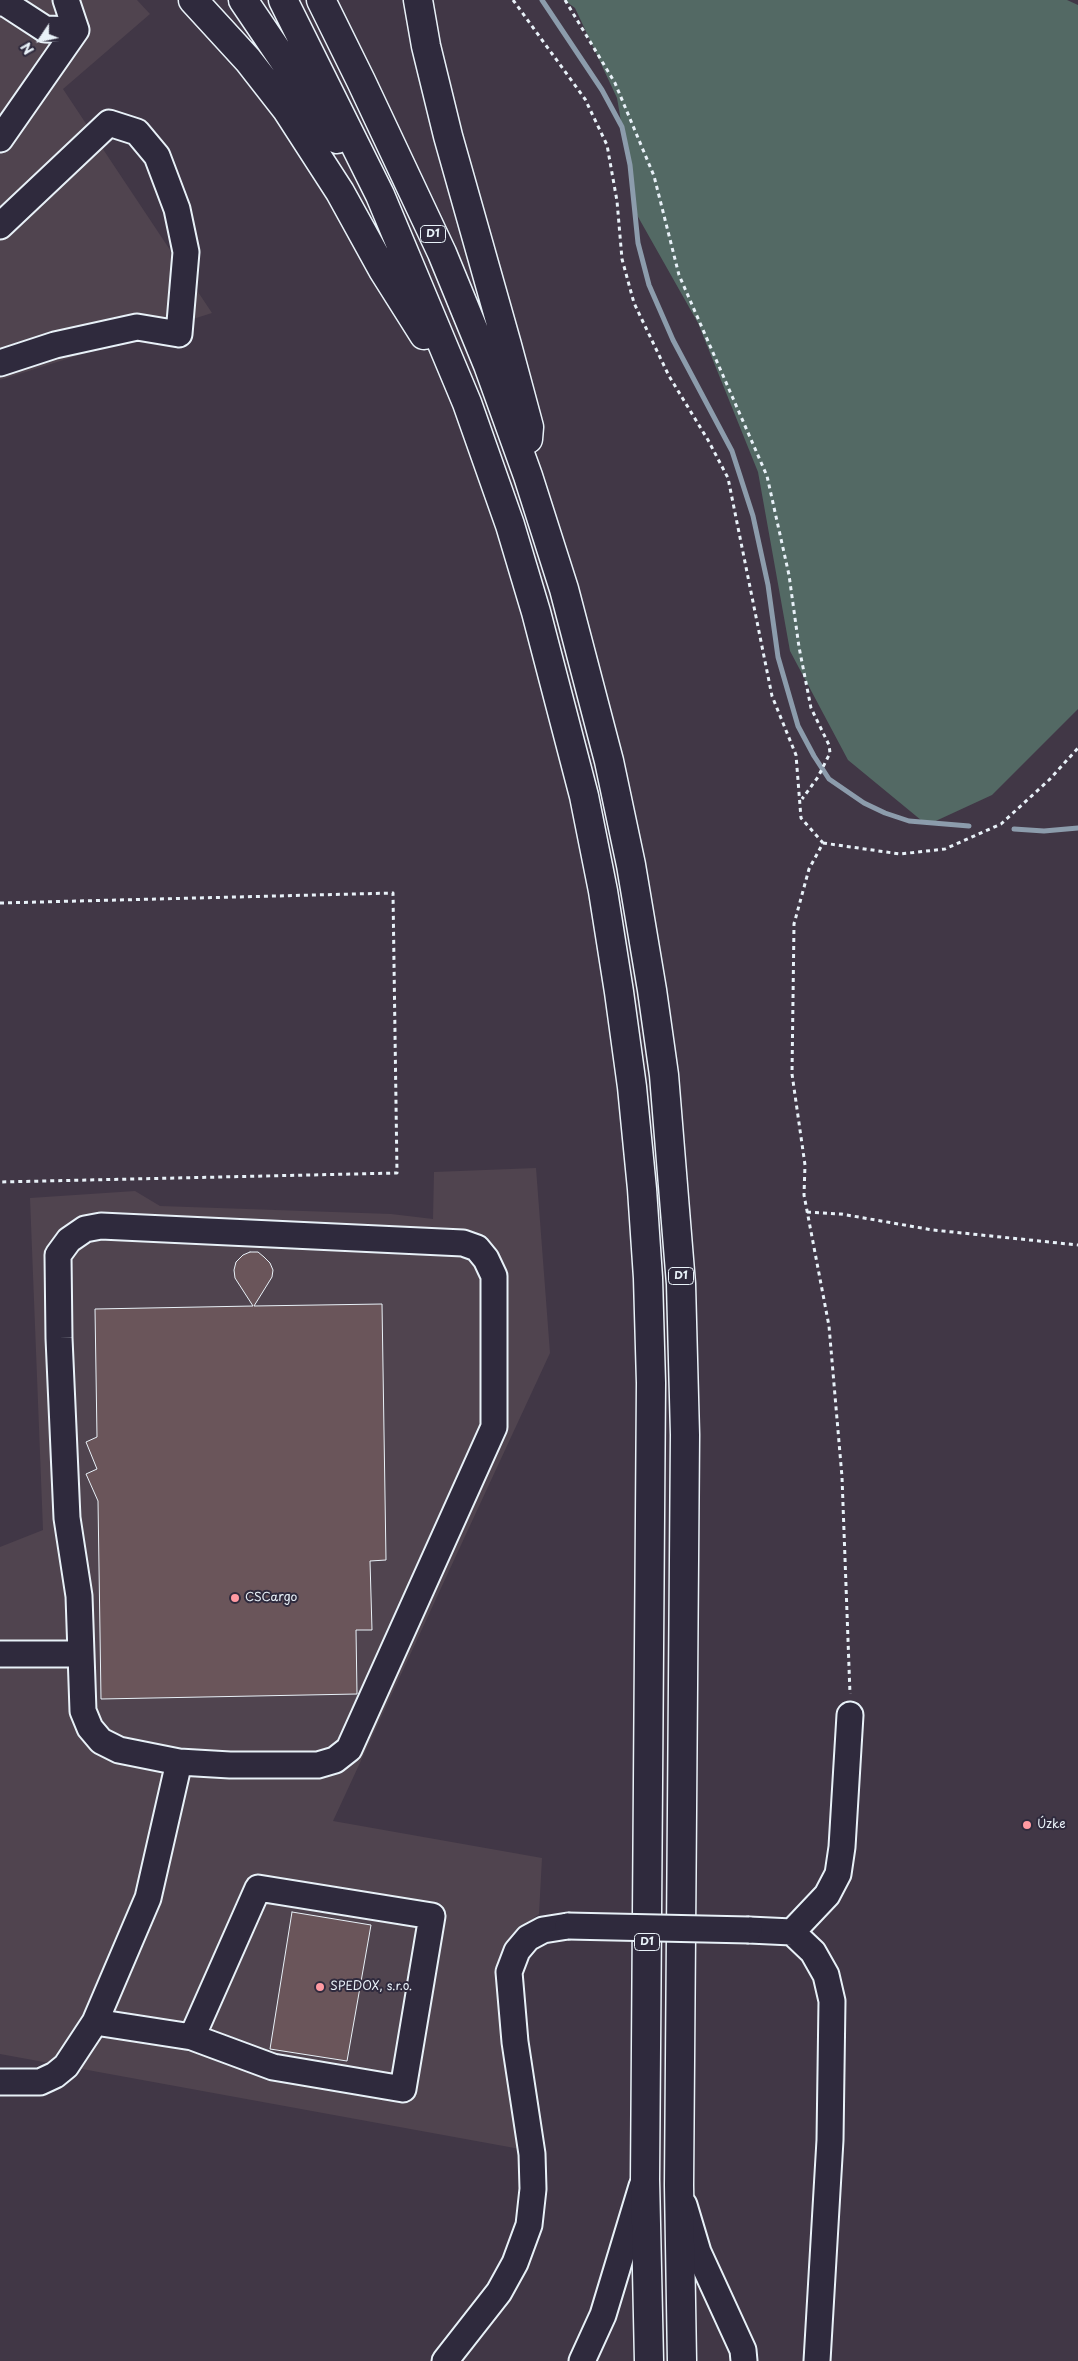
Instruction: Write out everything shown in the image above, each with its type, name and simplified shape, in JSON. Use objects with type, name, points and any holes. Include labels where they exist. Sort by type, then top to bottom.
[{"type":"highway","points":[[194,0],[248,60],[286,110],[340,192],[383,270],[466,402]]},
{"type":"highway","points":[[243,0],[323,120],[380,195]]},
{"type":"highway","name":"D1","points":[[283,0],[380,195],[466,402],[510,525],[536,612],[568,731],[603,891],[632,1087],[648,1278],[651,1383],[645,2179],[649,2361]]},
{"type":"highway","name":"D1","points":[[321,0],[387,134],[442,253],[484,356],[528,476],[566,599],[609,761],[634,884],[652,990],[665,1084],[681,1284],[685,1435],[679,2185],[682,2361]]},
{"type":"highway","points":[[418,0],[426,46],[448,136],[484,259],[529,427],[528,476]]},
{"type":"street","points":[[66,0],[76,30]]},
{"type":"street","points":[[0,3],[5,3],[45,30],[76,30]]},
{"type":"street","points":[[0,139],[76,30]]},
{"type":"street","points":[[0,226],[109,124],[137,132],[157,156],[177,209],[186,252],[179,334],[136,327],[55,345],[0,363]]},
{"type":"street","points":[[101,1226],[416,1240],[462,1243],[477,1248],[486,1259],[494,1276],[494,1427],[349,1749],[335,1760],[318,1765],[230,1765],[179,1762],[119,1750],[101,1741],[90,1728],[83,1711],[81,1654],[79,1596],[67,1518],[59,1338],[58,1255],[69,1240],[85,1229],[101,1226]]},
{"type":"street","points":[[0,1654],[81,1654]]},
{"type":"street","points":[[792,1932],[827,1894],[838,1874],[842,1848],[850,1715]]},
{"type":"street","points":[[0,2082],[40,2082],[55,2076],[66,2066],[95,2022],[148,1898],[179,1762]]},
{"type":"street","points":[[95,2022],[192,2037],[273,2066],[403,2088],[432,1916],[258,1888],[192,2037]]},
{"type":"street","points":[[445,2361],[499,2292],[516,2263],[528,2225],[533,2188],[532,2154],[515,2042],[509,1972],[517,1951],[528,1938],[543,1930],[568,1926],[792,1932],[812,1952],[826,1975],[832,2001],[830,2140],[816,2361]]},
{"type":"street","points":[[582,2361],[603,2315],[645,2179]]},
{"type":"street","points":[[679,2185],[698,2252],[747,2357]]},
{"type":"path","points":[[513,0],[585,99],[607,145],[617,200],[622,259],[634,304],[670,376],[728,478],[772,696],[796,755],[801,818],[823,842],[900,854],[946,849],[1001,824],[1049,780],[1078,748]]},
{"type":"path","points":[[565,0],[615,83],[654,176],[679,275],[767,476],[789,574],[799,647],[811,708],[829,744],[830,753],[822,769],[801,800]]},
{"type":"path","points":[[823,842],[809,869],[794,924],[792,1074],[805,1165],[804,1195],[829,1326],[842,1477],[850,1715]]},
{"type":"path","points":[[0,903],[392,893],[397,1173],[0,1182]]},
{"type":"path","points":[[807,1212],[841,1214],[933,1230],[1078,1245]]},
{"type":"shaded area","points":[[0,0],[137,0],[150,14],[63,89],[212,313],[0,380]]},
{"type":"shaded area","points":[[536,1168],[550,1353],[333,1821],[542,1858],[539,1914],[521,1928],[520,2149],[0,2054],[0,1547],[43,1530],[30,1198],[135,1191],[160,1206],[391,1214],[433,1219],[434,1172]]},
{"type":"green space","points":[[564,0],[1067,0],[1078,5],[1078,709],[992,795],[927,825],[848,760],[790,651],[758,472],[698,323],[637,215],[617,98],[575,8]]},
{"type":"building","points":[[250,1252],[258,1252],[270,1263],[273,1270],[272,1277],[254,1306],[382,1304],[386,1560],[370,1561],[372,1630],[356,1630],[357,1694],[101,1699],[98,1501],[86,1474],[97,1469],[86,1442],[97,1437],[95,1309],[253,1306],[235,1278],[234,1270],[236,1262],[243,1255]]},
{"type":"building","name":"SPEDOX, s.r.o.","points":[[292,1912],[371,1925],[347,2061],[270,2049]]},
{"type":"waterway","points":[[542,0],[602,90],[622,127],[630,165],[638,243],[649,285],[673,340],[732,451],[753,516],[768,585],[778,657],[798,726],[829,779],[864,803],[909,821],[969,826]]},
{"type":"waterway","points":[[1014,829],[1044,831],[1078,828]]},
{"type":"place","name":"CSCargo","points":[[235,1598]]},
{"type":"place","name":"Úzke","points":[[1027,1825]]},
{"type":"place","name":"SPEDOX, s.r.o.","points":[[320,1987]]}]
